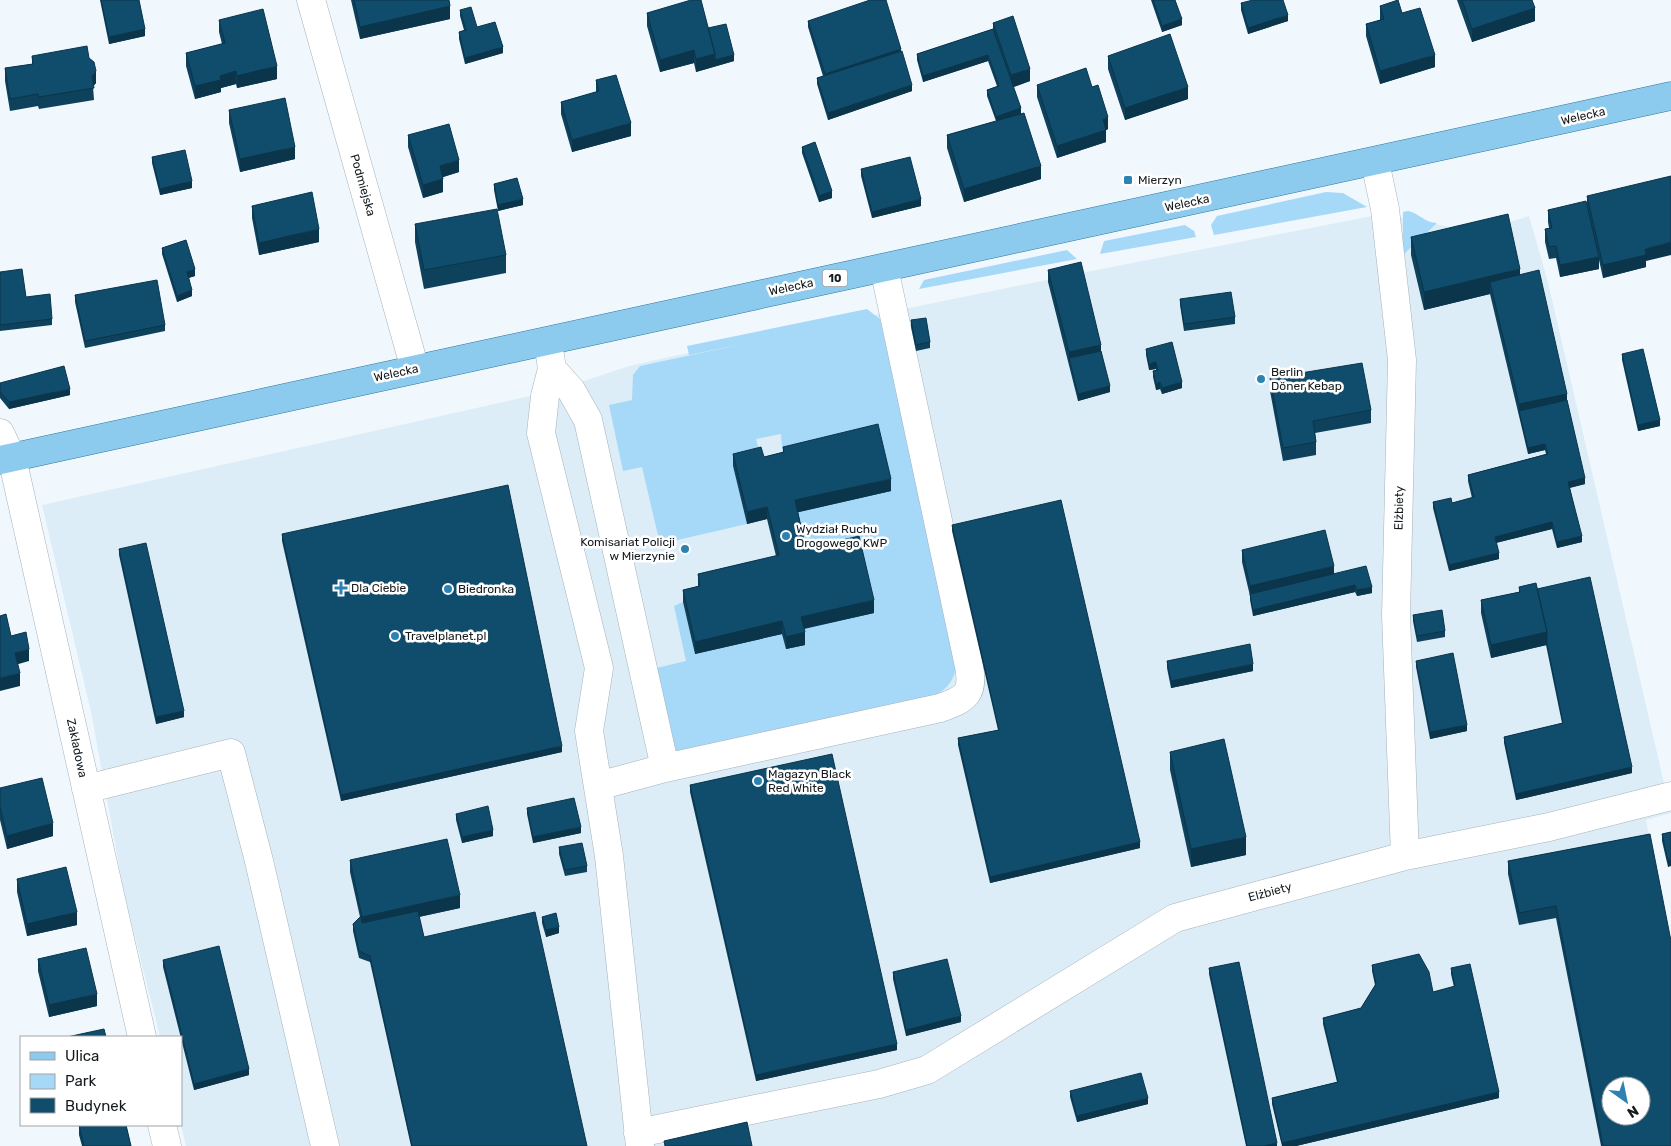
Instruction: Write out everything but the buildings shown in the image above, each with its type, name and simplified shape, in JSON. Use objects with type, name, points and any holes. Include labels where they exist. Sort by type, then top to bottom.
[{"type":"main road","name":"Welecka","points":[[6,459],[547,340],[1376,162],[1671,96]]},
{"type":"street","name":"Podmiejska","points":[[311,0],[415,369]]},
{"type":"street","name":"Elżbiety","points":[[1376,162],[1385,209],[1402,360],[1396,615],[1405,856]]},
{"type":"street","points":[[598,786],[665,768],[940,708],[962,700],[968,692],[972,682],[969,666],[884,268]]},
{"type":"street","points":[[547,340],[552,369],[545,396],[541,433],[599,668],[589,731],[609,856],[639,1140]]},
{"type":"street","points":[[552,369],[570,390],[588,420],[665,768]]},
{"type":"street","name":"Zakładowa","points":[[0,432],[86,789],[142,1036]]},
{"type":"street","points":[[86,789],[231,753],[259,861],[325,1146]]},
{"type":"street","name":"Elżbiety","points":[[639,1140],[879,1084],[927,1070],[1175,918],[1405,856],[1549,827],[1671,796]]},
{"type":"street","points":[[162,1126],[167,1146]]},
{"type":"shaded area","points":[[1504,214],[1507,223],[1529,216],[1548,282],[1671,813],[1646,820],[1671,944],[1671,1146],[186,1146],[181,1126],[182,1036],[160,1036],[124,893],[91,712],[42,505],[557,390],[629,366],[669,357],[1372,216],[1410,218],[1449,227]]},
{"type":"green space","points":[[1326,192],[1343,193],[1367,207],[1214,235],[1211,225],[1217,216]]},
{"type":"green space","points":[[1408,211],[1433,223],[1437,223],[1403,255],[1403,212]]},
{"type":"green space","points":[[1185,225],[1194,231],[1196,237],[1100,254],[1104,241]]},
{"type":"green space","points":[[1067,250],[1077,259],[919,289],[924,280]]},
{"type":"green space","points":[[867,309],[880,319],[953,642],[956,667],[951,681],[938,694],[680,753],[665,749],[644,671],[686,661],[674,606],[683,602],[695,654],[801,629],[806,561],[783,459],[781,434],[756,439],[761,459],[733,466],[747,524],[660,544],[642,467],[623,471],[609,405],[632,400],[633,375],[640,366],[748,343],[689,355],[687,346]]},
{"type":"place","name":"Mierzyn","points":[[1128,180]]},
{"type":"place","name":"Berlin Döner Kebap","points":[[1261,379]]},
{"type":"place","name":"Wydział Ruchu Drogowego KWP","points":[[786,536]]},
{"type":"place","name":"Komisariat Policji w Mierzynie","points":[[685,549]]},
{"type":"place","name":"Dla Ciebie","points":[[341,588]]},
{"type":"place","name":"Biedronka","points":[[448,589]]},
{"type":"place","name":"Travelplanet.pl","points":[[395,636]]},
{"type":"place","name":"Magazyn Black Red White","points":[[758,781]]}]
